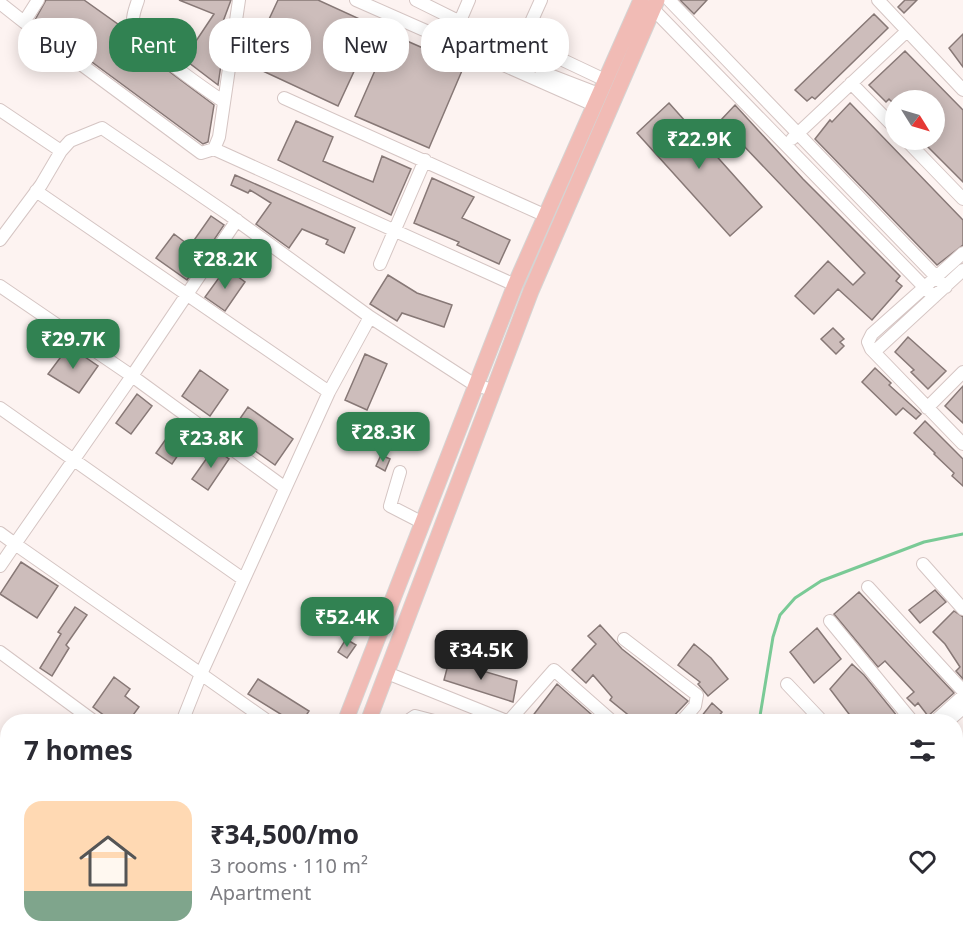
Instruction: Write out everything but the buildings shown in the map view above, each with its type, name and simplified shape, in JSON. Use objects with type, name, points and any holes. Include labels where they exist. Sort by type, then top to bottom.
[{"type":"main road","points":[[348,714],[475,385],[544,215],[599,93],[650,3]]},
{"type":"main road","points":[[371,714],[493,390],[650,3]]},
{"type":"main road","points":[[417,539],[434,545]]},
{"type":"street","points":[[27,18],[38,0]]},
{"type":"street","points":[[138,0],[133,15],[134,25],[139,33],[172,65],[224,102]]},
{"type":"street","points":[[214,149],[219,137],[239,0]]},
{"type":"street","points":[[356,0],[599,93]]},
{"type":"street","points":[[416,0],[453,18]]},
{"type":"street","points":[[442,13],[447,0]]},
{"type":"street","points":[[461,18],[470,0]]},
{"type":"street","points":[[533,18],[541,0]]},
{"type":"street","points":[[669,0],[941,282]]},
{"type":"street","points":[[878,0],[963,90]]},
{"type":"street","points":[[0,3],[19,18]]},
{"type":"street","points":[[650,3],[930,293]]},
{"type":"street","points":[[786,144],[907,31]]},
{"type":"street","points":[[569,69],[599,93]]},
{"type":"street","points":[[90,72],[194,150],[201,153],[214,149],[515,285]]},
{"type":"street","points":[[542,72],[599,93]]},
{"type":"street","points":[[731,88],[743,77]]},
{"type":"street","points":[[851,83],[885,118]]},
{"type":"street","points":[[284,98],[544,215]]},
{"type":"street","points":[[0,110],[61,151]]},
{"type":"street","points":[[0,240],[70,141],[102,128],[237,220],[370,317],[475,385],[493,390]]},
{"type":"street","points":[[916,150],[963,199]]},
{"type":"street","points":[[380,264],[425,160]]},
{"type":"street","points":[[36,191],[328,392]]},
{"type":"street","points":[[0,566],[237,220]]},
{"type":"street","points":[[963,253],[941,282],[874,352],[963,444]]},
{"type":"street","points":[[941,282],[963,270]]},
{"type":"street","points":[[0,286],[132,376],[284,487]]},
{"type":"street","points":[[185,714],[243,579],[328,392],[370,317]]},
{"type":"street","points":[[927,408],[963,372]]},
{"type":"street","points":[[0,408],[243,579]]},
{"type":"street","points":[[399,472],[390,506],[423,523]]},
{"type":"street","points":[[0,533],[257,714]]},
{"type":"street","points":[[923,564],[963,609]]},
{"type":"street","points":[[868,587],[963,691]]},
{"type":"street","points":[[830,621],[907,714]]},
{"type":"street","points":[[624,639],[697,695],[695,706],[688,714]]},
{"type":"street","points":[[0,652],[84,714]]},
{"type":"street","points":[[514,714],[554,670],[604,714]]},
{"type":"street","points":[[387,673],[490,714]]},
{"type":"street","points":[[787,684],[815,714]]},
{"type":"street","points":[[943,714],[963,696]]},
{"type":"waterway","points":[[760,714],[773,637],[780,615],[795,598],[821,581],[924,542],[963,534]]}]
